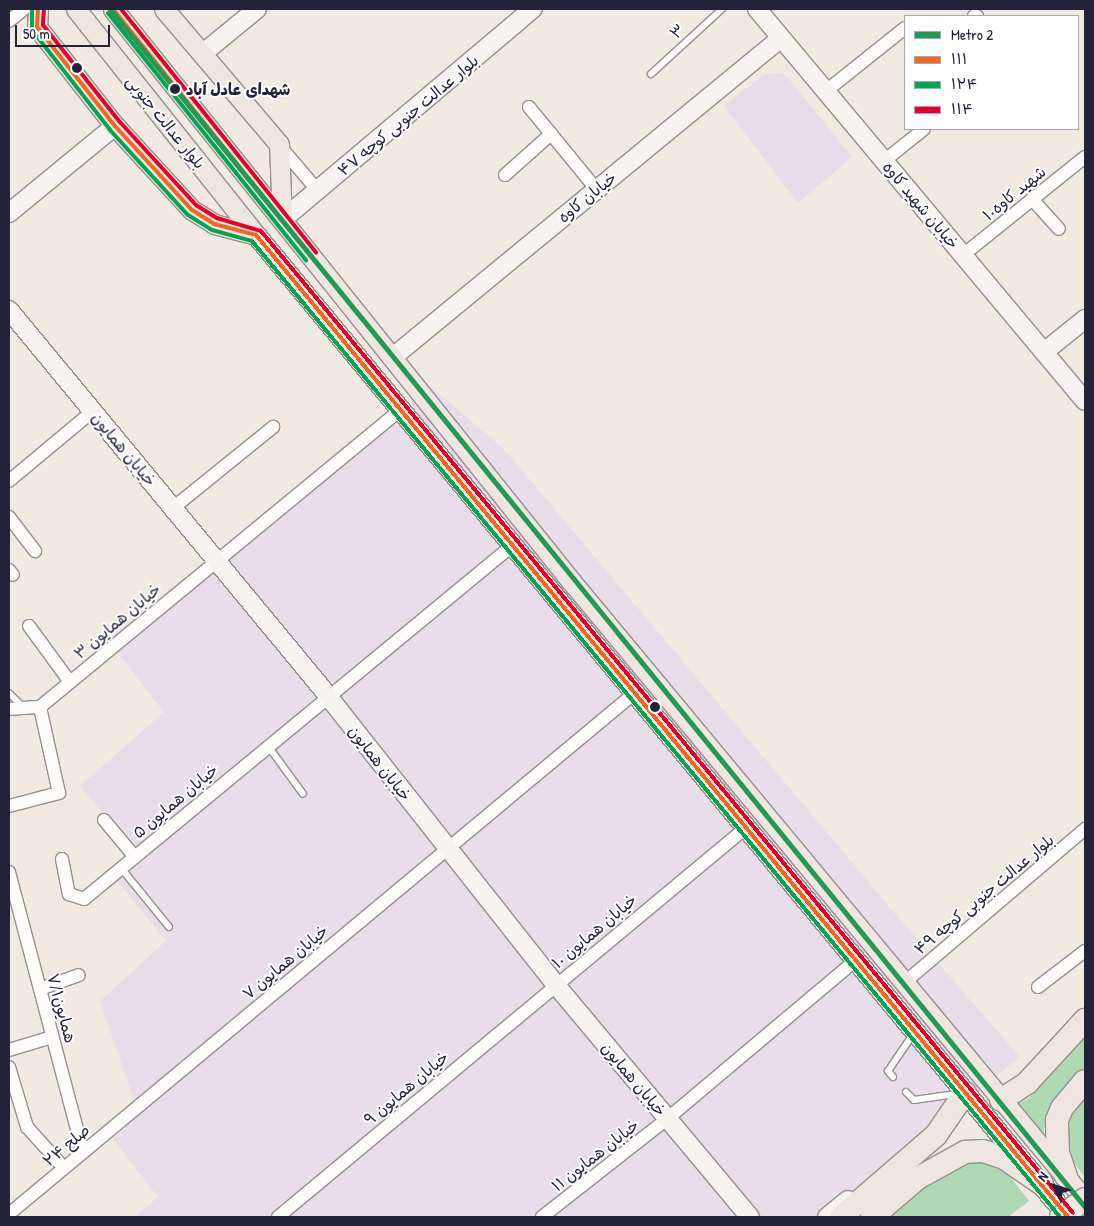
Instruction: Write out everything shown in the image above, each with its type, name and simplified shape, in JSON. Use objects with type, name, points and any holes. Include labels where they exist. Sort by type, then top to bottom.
[{"type":"highway","points":[[1001,1100],[1027,1084],[1085,1020]]},
{"type":"highway","points":[[1066,1176],[1058,1153],[1057,1120],[1062,1108],[1085,1081]]},
{"type":"highway","points":[[841,1217],[936,1135],[965,1093]]},
{"type":"highway","points":[[872,1217],[918,1178],[965,1152],[982,1151],[1004,1158],[1042,1184]]},
{"type":"highway","points":[[1061,1217],[1085,1199]]},
{"type":"main road","name":"بلوار عدالت جنوبی","points":[[76,9],[256,235],[514,544],[1068,1217]]},
{"type":"main road","name":"بلوار عدالت جنوبی","points":[[113,9],[572,581],[1085,1199]]},
{"type":"main road","points":[[164,9],[279,144],[282,220]]},
{"type":"main road","points":[[37,18],[116,126],[192,210],[214,224],[256,235]]},
{"type":"main road","points":[[555,594],[572,581]]},
{"type":"street","points":[[9,21],[24,9]]},
{"type":"street","points":[[202,54],[256,9]]},
{"type":"street","name":"بلوار عدالت جنوبی کوچه ۴۷","points":[[282,220],[533,9]]},
{"type":"street","name":"خیابان شهید کاوه","points":[[757,9],[1085,401]]},
{"type":"street","points":[[826,91],[904,29]]},
{"type":"street","name":"خیابان کاوه","points":[[393,357],[781,38]]},
{"type":"street","points":[[529,106],[596,190]]},
{"type":"street","points":[[9,213],[116,126]]},
{"type":"street","points":[[884,161],[923,130]]},
{"type":"street","points":[[505,176],[551,134]]},
{"type":"street","points":[[279,144],[318,191]]},
{"type":"street","name":"شهید کاوه۱۰","points":[[963,255],[1085,156]]},
{"type":"street","points":[[1032,199],[1059,229]]},
{"type":"street","name":"خیابان همایون","points":[[9,310],[327,695],[555,984],[750,1217]]},
{"type":"street","points":[[1044,352],[1085,319]]},
{"type":"street","name":"خیابان همایون ۳","points":[[40,707],[216,560],[402,409]]},
{"type":"street","points":[[9,481],[93,411]]},
{"type":"street","points":[[173,508],[273,427]]},
{"type":"street","points":[[9,517],[35,551]]},
{"type":"street","name":"خیابان همایون ۵","points":[[62,859],[69,894],[84,899],[327,695],[514,544]]},
{"type":"street","points":[[29,626],[70,682]]},
{"type":"street","name":"خیابان همایون ۷","points":[[144,1102],[636,692]]},
{"type":"street","points":[[9,710],[40,707],[59,793],[9,806]]},
{"type":"street","points":[[104,820],[135,857]]},
{"type":"street","name":"خیابان همایون ۱۰","points":[[555,984],[747,827]]},
{"type":"street","name":"بلوار عدالت جنوبی کوچه ۴۹","points":[[904,983],[1085,831]]},
{"type":"street","name":"همایون۷/۱","points":[[9,872],[83,1152]]},
{"type":"street","points":[[1038,987],[1085,951]]},
{"type":"street","name":"خیابان همایون ۱۱","points":[[542,1217],[667,1119],[856,960]]},
{"type":"street","points":[[40,988],[79,975]]},
{"type":"street","name":"خیابان همایون ۹","points":[[278,1217],[555,984]]},
{"type":"street","points":[[9,1050],[52,1037]]},
{"type":"street","points":[[9,1067],[27,1127],[64,1168]]},
{"type":"street","name":"صلح ۲۴","points":[[11,1207],[64,1168],[144,1102]]},
{"type":"street","points":[[827,1217],[868,1186],[903,1165]]},
{"type":"lane","name":"۳","points":[[651,74],[722,9]]},
{"type":"lane","points":[[9,693],[25,708]]},
{"type":"lane","points":[[267,745],[303,794]]},
{"type":"lane","points":[[121,868],[169,927]]},
{"type":"lane","points":[[893,1077],[888,1071],[914,1032]]},
{"type":"lane","points":[[906,1092],[914,1100],[965,1093]]},
{"type":"shaded area","points":[[784,73],[852,157],[798,203],[724,106],[764,74]]},
{"type":"shaded area","points":[[431,387],[504,449],[899,918],[1020,1057],[820,1217],[135,1217],[158,1197],[113,1139],[139,1115],[100,1001],[166,941],[108,870],[133,849],[80,786],[164,712],[107,639]]},
{"type":"green space","points":[[1085,1038],[1085,1069],[1065,1089],[1048,1114],[1043,1135],[1016,1104],[1029,1098]]},
{"type":"green space","points":[[1085,1095],[1085,1178],[1069,1155],[1066,1142],[1069,1113]]},
{"type":"green space","points":[[966,1158],[1001,1164],[1029,1201],[1008,1217],[889,1217],[952,1165]]},
{"type":"metro line","name":"2","points":[[110,9],[1085,1207]]},
{"type":"transit line","name":"۱۲۴","points":[[32,9],[32,30],[110,130],[188,215],[212,230],[252,241],[1060,1217]]},
{"type":"transit line","name":"۱۱۱","points":[[38,9],[37,27],[115,126],[192,210],[214,224],[256,235],[1068,1217]]},
{"type":"transit line","name":"۱۱۴","points":[[44,9],[43,25],[120,122],[196,205],[217,218],[261,231],[1073,1213]]},
{"type":"transit line","name":"۱۱۱","points":[[113,9],[311,256]]},
{"type":"transit line","name":"۱۱۴","points":[[121,9],[316,252]]},
{"type":"transit line","name":"۱۲۴","points":[[108,13],[306,260]]},
{"type":"place","name":"شهدای عادل آباد","points":[[175,89]]}]
